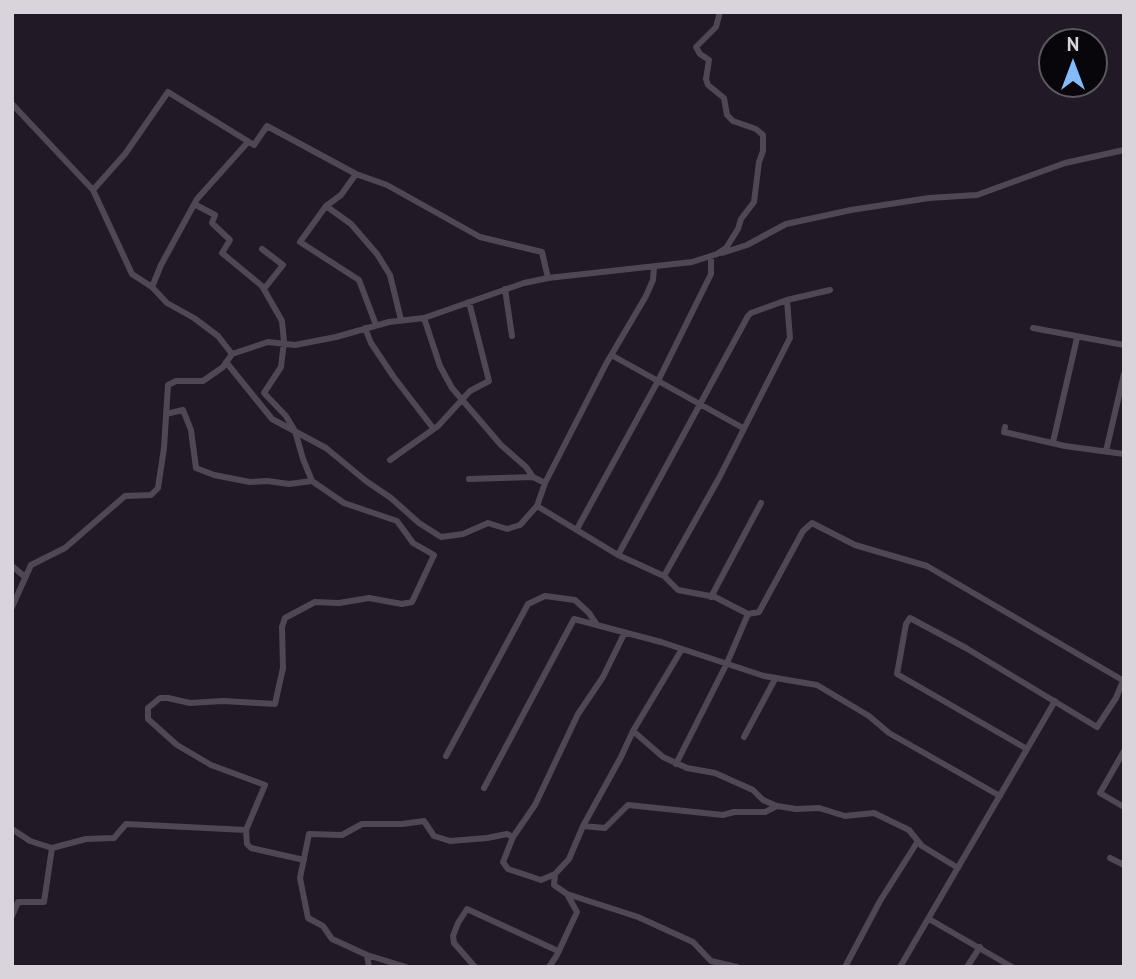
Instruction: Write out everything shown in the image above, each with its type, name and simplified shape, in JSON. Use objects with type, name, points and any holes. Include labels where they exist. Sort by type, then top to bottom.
[{"type":"street","points":[[577,529],[658,381],[711,274],[714,255],[732,239],[741,219],[754,202],[759,162],[763,152],[763,135],[756,129],[733,121],[727,115],[724,98],[708,85],[706,79],[709,60],[700,54],[696,47],[716,27],[720,12]]},
{"type":"street","points":[[93,190],[125,154],[168,92],[254,145],[267,126],[356,174],[387,185],[480,237],[542,252],[548,278]]},
{"type":"street","points":[[12,104],[93,190],[132,274],[167,303],[218,336],[232,354]]},
{"type":"street","points":[[152,288],[161,265],[197,199],[248,142]]},
{"type":"street","points":[[12,607],[31,565],[65,548],[125,496],[151,495],[158,488],[164,448],[168,385],[176,381],[203,381],[232,354],[268,342],[295,345],[376,325],[424,318],[505,289],[548,278],[692,262],[747,245],[786,224],[851,210],[929,198],[977,195],[1065,163],[1124,150]]},
{"type":"street","points":[[356,174],[341,195],[326,206],[300,242],[359,280],[376,325]]},
{"type":"street","points":[[196,205],[215,215],[212,223],[230,240],[222,253],[264,289],[282,321],[284,342],[281,367],[264,393],[286,416],[295,431],[313,481],[344,503],[397,521],[413,543],[434,555],[412,602],[402,604],[369,598],[339,603],[315,601],[285,618],[282,627],[283,667],[275,705],[222,701],[190,703],[160,698],[148,708],[148,719],[177,745],[211,765],[265,785],[246,830],[247,844],[251,848],[303,860]]},
{"type":"street","points":[[326,206],[351,224],[377,254],[390,275],[401,320]]},
{"type":"street","points":[[262,249],[283,265],[264,289]]},
{"type":"street","points":[[226,362],[272,419],[326,449],[391,498],[419,523],[441,537],[463,534],[488,523],[507,529],[520,525],[537,506],[545,483],[606,364],[646,296],[653,280],[654,267]]},
{"type":"street","points":[[505,289],[512,336]]},
{"type":"street","points":[[618,555],[748,316],[787,300],[830,290]]},
{"type":"street","points":[[664,576],[719,478],[790,338],[787,300]]},
{"type":"street","points":[[390,460],[438,426],[470,391],[489,381],[469,302]]},
{"type":"street","points":[[424,318],[440,366],[453,388],[501,445],[526,467],[533,477]]},
{"type":"street","points":[[365,328],[371,343],[393,376],[433,428]]},
{"type":"street","points":[[1033,328],[1124,345]]},
{"type":"street","points":[[1053,442],[1077,338]]},
{"type":"street","points":[[613,356],[743,428]]},
{"type":"street","points":[[1106,451],[1124,374]]},
{"type":"street","points":[[166,414],[183,410],[191,430],[197,468],[214,475],[250,482],[267,481],[289,485],[313,481]]},
{"type":"street","points":[[1005,427],[1004,432],[1065,446],[1124,454]]},
{"type":"street","points":[[469,479],[533,477],[545,483]]},
{"type":"street","points":[[711,597],[761,503]]},
{"type":"street","points":[[537,506],[618,555],[664,576],[678,590],[711,597],[748,614],[759,612],[803,531],[812,523],[855,545],[927,566],[1123,681],[1116,698],[1097,727],[966,648],[909,618],[897,674],[1027,749]]},
{"type":"street","points":[[12,566],[25,577]]},
{"type":"street","points":[[446,756],[528,604],[545,596],[575,600],[597,625]]},
{"type":"street","points":[[676,764],[727,663],[748,614]]},
{"type":"street","points":[[484,788],[574,619],[682,649],[775,679],[817,685],[869,716],[889,733],[1000,796]]},
{"type":"street","points":[[624,634],[603,677],[578,714],[535,805],[513,837],[503,862],[508,869],[541,880],[555,874],[569,859],[632,731],[682,649]]},
{"type":"street","points":[[744,737],[775,679]]},
{"type":"street","points":[[900,967],[1055,701]]},
{"type":"street","points":[[632,731],[663,758],[687,768],[715,773],[753,790],[763,800],[776,806],[819,808],[845,816],[874,813],[909,830],[918,841],[958,868]]},
{"type":"street","points":[[1124,751],[1100,793],[1124,807]]},
{"type":"street","points":[[583,826],[605,828],[628,805],[723,815],[734,812],[765,812],[776,806]]},
{"type":"street","points":[[406,967],[367,955],[332,939],[323,926],[308,918],[300,878],[309,834],[342,835],[362,824],[424,821],[434,836],[450,841],[507,834],[513,837]]},
{"type":"street","points":[[12,829],[30,841],[52,848],[86,839],[114,838],[126,824],[246,830]]},
{"type":"street","points":[[845,967],[880,901],[918,841]]},
{"type":"street","points":[[12,916],[18,902],[44,902],[52,848]]},
{"type":"street","points":[[1110,858],[1124,865]]},
{"type":"street","points":[[555,874],[554,886],[568,894],[638,917],[693,942],[711,961],[737,967]]},
{"type":"street","points":[[549,967],[577,912],[568,894]]},
{"type":"street","points":[[475,967],[454,943],[453,936],[467,909],[558,951]]},
{"type":"street","points":[[929,919],[1013,967]]},
{"type":"street","points":[[967,967],[979,947]]},
{"type":"street","points":[[367,955],[369,967]]}]
